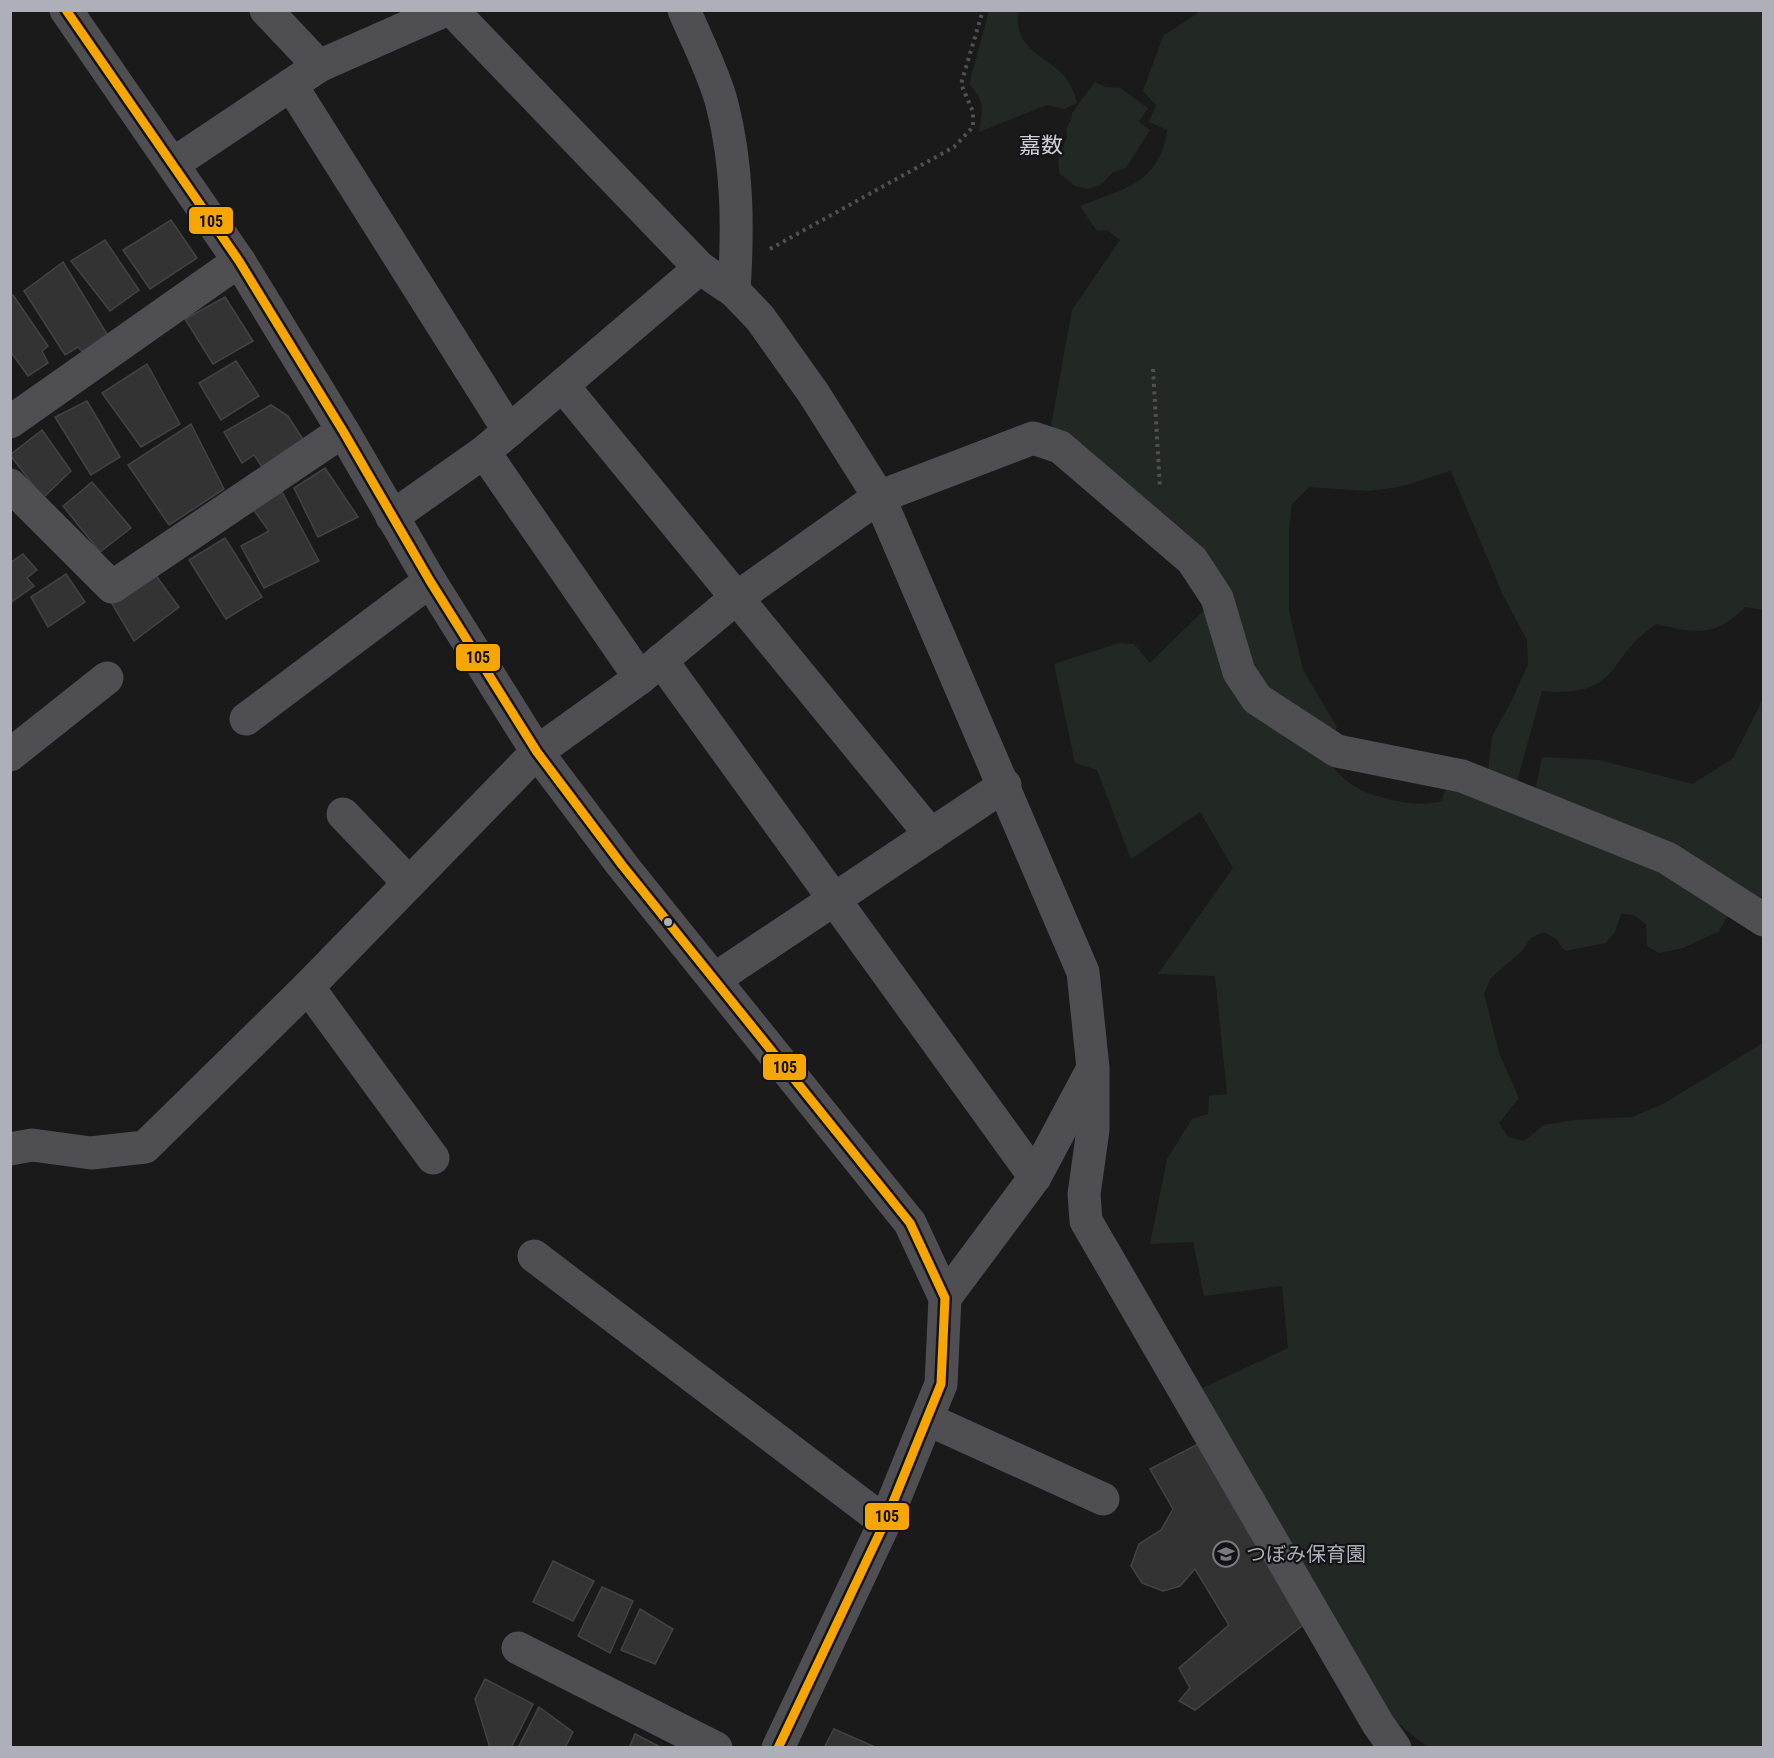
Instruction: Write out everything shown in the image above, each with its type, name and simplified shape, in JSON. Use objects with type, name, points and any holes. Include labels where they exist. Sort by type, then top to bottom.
[{"type":"street","points":[[66,10],[239,261],[343,431],[430,581],[537,752],[622,865],[910,1223],[945,1298],[941,1384],[885,1521],[778,1748]]},
{"type":"street","points":[[266,10],[319,66]]},
{"type":"street","points":[[173,164],[319,66],[446,10]]},
{"type":"street","points":[[452,10],[700,268],[735,280]]},
{"type":"street","points":[[684,10],[722,103],[732,161],[738,227],[735,280],[814,394],[879,497],[1005,785],[1083,972],[1093,1068],[1093,1130],[1084,1194],[1086,1221],[1378,1724],[1395,1748]]},
{"type":"street","points":[[291,85],[509,431]]},
{"type":"street","points":[[10,422],[239,261]]},
{"type":"street","points":[[392,517],[484,452],[700,268]]},
{"type":"street","points":[[562,386],[931,835]]},
{"type":"street","points":[[10,485],[112,586],[343,431]]},
{"type":"street","points":[[18,1139],[91,1153],[145,1147],[308,987],[537,752],[650,669],[735,599],[879,497],[1033,438],[1060,447],[1192,560],[1217,598],[1239,672],[1257,699],[1337,752],[1462,776],[1667,858],[1764,920]]},
{"type":"street","points":[[484,452],[650,669],[836,900],[1035,1177]]},
{"type":"street","points":[[246,719],[430,581]]},
{"type":"street","points":[[10,755],[107,678]]},
{"type":"street","points":[[715,979],[1005,785]]},
{"type":"street","points":[[343,814],[409,883]]},
{"type":"street","points":[[308,987],[433,1158]]},
{"type":"street","points":[[945,1298],[1035,1177],[1093,1068]]},
{"type":"street","points":[[534,1256],[885,1521]]},
{"type":"street","points":[[927,1419],[1103,1499]]},
{"type":"street","points":[[518,1648],[716,1748]]},
{"type":"path","points":[[735,280],[954,147],[966,137],[973,126],[973,112],[961,84],[983,10]]},
{"type":"path","points":[[1154,369],[1157,471],[1172,542]]},
{"type":"shaded area","points":[[989,11],[1018,11],[1019,28],[1024,41],[1063,75],[1072,87],[1077,103],[1064,109],[1047,105],[979,132],[982,112],[980,101],[969,84]]},
{"type":"shaded area","points":[[1197,11],[1763,11],[1763,610],[1745,607],[1724,624],[1704,630],[1683,630],[1657,624],[1640,636],[1601,681],[1587,688],[1542,691],[1516,785],[1488,772],[1492,736],[1528,664],[1527,640],[1503,595],[1451,471],[1399,487],[1369,491],[1309,487],[1292,504],[1289,528],[1289,611],[1303,670],[1337,727],[1322,757],[1354,786],[1384,798],[1421,804],[1441,801],[1448,785],[1650,863],[1731,911],[1718,932],[1683,948],[1659,953],[1647,946],[1646,924],[1634,915],[1621,914],[1615,932],[1606,943],[1565,951],[1556,939],[1544,932],[1531,938],[1522,951],[1491,978],[1484,994],[1499,1053],[1519,1098],[1499,1123],[1508,1137],[1524,1141],[1544,1125],[1574,1120],[1632,1117],[1663,1104],[1763,1043],[1763,1747],[1428,1747],[1383,1712],[1198,1390],[1288,1348],[1282,1286],[1204,1296],[1193,1242],[1150,1244],[1167,1159],[1192,1119],[1208,1114],[1209,1096],[1227,1094],[1215,976],[1158,974],[1233,868],[1200,812],[1131,859],[1097,770],[1075,763],[1054,664],[1119,643],[1134,644],[1150,663],[1206,608],[1218,576],[1101,466],[1051,426],[1072,310],[1120,240],[1107,230],[1097,231],[1080,206],[1137,182],[1157,162],[1167,130],[1149,122],[1156,105],[1143,91],[1163,36],[1198,13]]},
{"type":"shaded area","points":[[1095,82],[1105,87],[1120,88],[1148,108],[1139,122],[1150,130],[1126,168],[1113,172],[1101,185],[1088,189],[1075,186],[1059,173],[1058,161],[1067,137],[1066,129],[1072,113]]},
{"type":"shaded area","points":[[1763,699],[1763,904],[1535,792],[1542,757],[1599,760],[1693,784],[1733,758]]},
{"type":"building","points":[[171,220],[197,258],[150,289],[123,250]]},
{"type":"building","points":[[105,240],[139,290],[110,311],[71,261]]},
{"type":"building","points":[[63,262],[110,339],[87,357],[78,347],[65,355],[24,291]]},
{"type":"building","points":[[13,295],[48,346],[42,351],[48,363],[28,376],[10,351],[10,297]]},
{"type":"building","points":[[225,297],[253,341],[213,364],[185,319]]},
{"type":"building","points":[[236,361],[259,396],[221,420],[199,383]]},
{"type":"building","points":[[147,364],[180,424],[141,447],[102,393]]},
{"type":"building","points":[[87,401],[120,457],[91,475],[55,417]]},
{"type":"building","points":[[271,405],[288,416],[306,444],[264,470],[254,455],[242,463],[224,432]]},
{"type":"building","points":[[191,424],[224,489],[169,525],[128,465]]},
{"type":"building","points":[[42,430],[71,471],[43,498],[10,455]]},
{"type":"building","points":[[325,468],[358,517],[318,537],[294,488]]},
{"type":"building","points":[[92,482],[131,528],[100,552],[63,506]]},
{"type":"building","points":[[282,492],[319,561],[264,588],[241,546],[269,531],[253,509]]},
{"type":"building","points":[[225,538],[262,597],[226,619],[189,560]]},
{"type":"building","points":[[23,554],[37,570],[27,578],[34,586],[10,603],[10,563]]},
{"type":"building","points":[[154,573],[179,607],[134,641],[111,602]]},
{"type":"building","points":[[66,574],[85,602],[48,627],[31,597]]},
{"type":"building","points":[[1198,1444],[1303,1625],[1195,1710],[1179,1701],[1190,1688],[1179,1668],[1229,1625],[1195,1569],[1180,1586],[1163,1591],[1142,1583],[1131,1566],[1139,1544],[1161,1530],[1173,1509],[1150,1469]]},
{"type":"building","points":[[553,1561],[594,1581],[573,1621],[533,1602]]},
{"type":"building","points":[[602,1587],[633,1601],[610,1653],[578,1636]]},
{"type":"building","points":[[640,1609],[673,1629],[655,1664],[621,1650]]},
{"type":"building","points":[[485,1679],[533,1704],[511,1748],[490,1748],[475,1699]]},
{"type":"building","points":[[539,1707],[573,1732],[565,1748],[518,1748]]},
{"type":"building","points":[[834,1729],[873,1746],[872,1748],[824,1748]]},
{"type":"building","points":[[635,1734],[662,1748],[629,1748]]},
{"type":"transit line","name":"105","points":[[66,10],[239,261],[343,431],[430,581],[537,752],[622,865],[910,1223],[945,1298],[941,1384],[885,1522],[778,1748]]},
{"type":"place","name":"つぼみ保育園","points":[[1226,1554]]},
{"type":"district","name":"嘉数","points":[[1041,145]]}]
